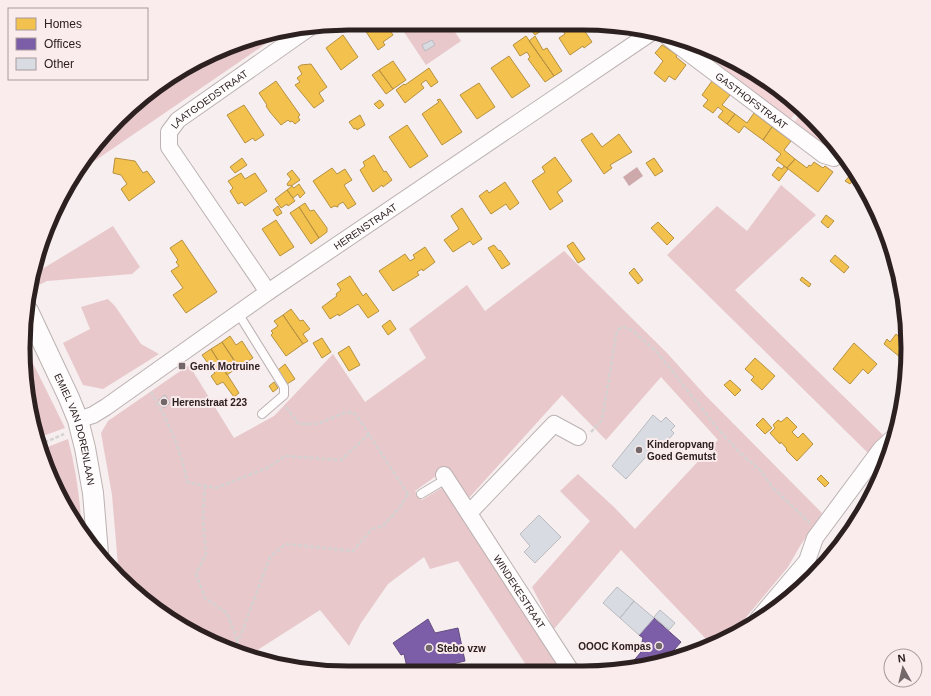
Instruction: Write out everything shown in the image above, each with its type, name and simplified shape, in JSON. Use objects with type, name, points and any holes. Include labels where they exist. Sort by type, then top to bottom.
[{"type":"street","name":"LAATGOEDSTRAAT","points":[[268,292],[169,147],[169,132],[178,120],[300,34]]},
{"type":"street","name":"HERENSTRAAT","points":[[72,427],[106,407],[268,292],[646,36]]},
{"type":"street","name":"GASTHOFSTRAAT","points":[[678,45],[824,155],[834,158],[836,156]]},
{"type":"street","name":"EMIEL VAN DORENLAAN","points":[[32,319],[69,398],[72,427],[85,448],[92,493],[97,543]]},
{"type":"street","points":[[469,513],[554,424],[584,435]]},
{"type":"street","points":[[770,605],[807,561],[815,538],[886,445]]},
{"type":"street","name":"WINDEKESTRAAT","points":[[445,477],[568,666]]},
{"type":"lane","points":[[238,313],[284,387],[284,395],[262,414]]},
{"type":"lane","points":[[421,494],[445,477]]},
{"type":"path","points":[[584,435],[602,420],[617,330],[624,327],[633,331],[657,352],[718,429],[740,453],[761,471],[773,488],[815,528]]},
{"type":"path","points":[[144,380],[161,408],[184,464],[186,482],[216,488],[267,468],[284,456],[341,460],[369,434]]},
{"type":"path","points":[[280,399],[299,424],[317,424],[344,413],[352,412],[357,416],[408,494]]},
{"type":"path","points":[[45,442],[72,427]]},
{"type":"path","points":[[205,486],[203,517],[206,554],[196,574],[205,598],[227,613],[238,641]]},
{"type":"path","points":[[408,494],[421,494]]},
{"type":"path","points":[[235,645],[240,637],[270,557],[286,544],[353,551],[372,529],[383,526],[400,507],[408,494]]},
{"type":"shaded area","points":[[403,30],[454,30],[461,41],[426,65]]},
{"type":"shaded area","points":[[272,39],[88,166],[109,138],[123,123],[154,96],[171,84],[226,54]]},
{"type":"shaded area","points":[[691,49],[724,63],[760,84],[777,96],[796,112],[789,121]]},
{"type":"shaded area","points":[[799,115],[832,150],[829,152],[793,124]]},
{"type":"shaded area","points":[[637,167],[643,176],[629,186],[623,177]]},
{"type":"shaded area","points":[[781,185],[816,215],[735,290],[883,435],[870,455],[667,255],[717,206],[747,231]]},
{"type":"shaded area","points":[[113,226],[140,267],[132,274],[47,281],[37,286],[40,270]]},
{"type":"shaded area","points":[[564,251],[667,353],[705,395],[822,513],[788,567],[741,624],[705,642],[707,640],[621,550],[554,629],[532,587],[590,521],[560,491],[578,474],[614,507],[635,529],[718,440],[661,377],[606,440],[562,395],[468,499],[446,469],[415,491],[422,500],[445,486],[559,666],[527,666],[458,561],[430,569],[424,557],[388,584],[361,623],[349,646],[320,610],[255,652],[226,642],[171,612],[138,587],[118,568],[112,495],[101,433],[108,421],[189,365],[234,438],[274,416],[333,354],[365,402],[426,358],[409,329],[467,285],[485,311]]},
{"type":"shaded area","points":[[108,299],[115,306],[141,344],[159,354],[103,389],[83,385],[63,343],[90,329],[81,307]]},
{"type":"shaded area","points":[[30,358],[65,428],[43,436],[36,410]]},
{"type":"shaded area","points":[[68,439],[77,485],[81,520],[63,489],[54,470],[46,448]]},
{"type":"building: Homes","points":[[365,30],[390,30],[393,35],[383,42],[385,45],[378,50]]},
{"type":"building: Homes","points":[[531,30],[540,30],[541,31],[535,35]]},
{"type":"building: Homes","points":[[563,30],[584,30],[592,42],[570,55],[559,38],[565,34]]},
{"type":"building: Homes","points":[[343,35],[358,57],[341,70],[326,48]]},
{"type":"building: Homes","points":[[526,36],[554,76],[545,82],[528,59],[530,57],[527,52],[520,56],[513,45]]},
{"type":"building: Homes","points":[[535,36],[543,50],[547,48],[562,71],[554,76],[529,41]]},
{"type":"building: Homes","points":[[662,45],[677,55],[676,57],[686,65],[675,80],[669,76],[665,82],[654,73],[663,61],[655,53]]},
{"type":"building: Homes","points":[[509,56],[530,86],[512,98],[491,68]]},
{"type":"building: Homes","points":[[393,61],[406,80],[393,89],[379,70]]},
{"type":"building: Homes","points":[[311,64],[327,87],[319,93],[324,101],[314,108],[295,85],[300,82],[297,78],[302,74],[298,67],[301,65]]},
{"type":"building: Homes","points":[[429,68],[438,82],[431,87],[426,80],[421,84],[424,88],[405,103],[396,90]]},
{"type":"building: Homes","points":[[379,70],[393,89],[386,94],[372,75]]},
{"type":"building: Homes","points":[[276,81],[300,115],[298,117],[300,120],[295,124],[288,120],[281,125],[270,112],[259,93]]},
{"type":"building: Homes","points":[[712,81],[730,95],[722,105],[735,114],[727,124],[718,117],[723,111],[718,107],[713,113],[703,106],[708,100],[702,95]]},
{"type":"building: Homes","points":[[479,83],[495,107],[477,119],[460,95]]},
{"type":"building: Homes","points":[[440,99],[462,132],[442,145],[422,114],[439,102],[437,100]]},
{"type":"building: Homes","points":[[380,100],[384,105],[379,109],[374,104]]},
{"type":"building: Homes","points":[[244,105],[264,135],[255,141],[253,138],[245,143],[227,115]]},
{"type":"building: Homes","points":[[754,113],[772,127],[763,140],[744,126],[739,133],[727,124],[735,114],[747,123]]},
{"type":"building: Homes","points":[[360,115],[365,125],[357,130],[356,128],[354,129],[349,122]]},
{"type":"building: Homes","points":[[407,125],[428,156],[410,168],[389,137]]},
{"type":"building: Homes","points":[[772,127],[791,141],[784,150],[795,159],[787,168],[776,160],[781,154],[763,140]]},
{"type":"building: Homes","points":[[592,133],[602,147],[619,134],[632,152],[610,165],[612,168],[604,174],[581,140]]},
{"type":"building: Homes","points":[[374,155],[384,172],[386,171],[392,180],[373,192],[360,170],[365,166],[363,162]]},
{"type":"building: Homes","points":[[555,157],[572,181],[557,192],[563,201],[550,210],[532,181],[545,172],[542,167]]},
{"type":"building: Homes","points":[[115,158],[135,161],[143,173],[147,171],[155,182],[129,201],[121,189],[127,184],[121,175],[113,173]]},
{"type":"building: Homes","points":[[242,158],[247,165],[235,173],[230,167]]},
{"type":"building: Homes","points":[[654,158],[663,171],[655,176],[646,163]]},
{"type":"building: Homes","points":[[795,159],[807,168],[814,162],[823,168],[825,166],[833,172],[818,192],[787,168]]},
{"type":"building: Homes","points":[[784,166],[788,169],[779,181],[772,175],[778,167],[782,169]]},
{"type":"building: Homes","points":[[332,168],[337,174],[345,169],[352,180],[344,185],[356,204],[348,209],[343,202],[338,205],[338,207],[334,206],[331,208],[313,181]]},
{"type":"building: Homes","points":[[292,170],[300,180],[291,186],[288,186],[287,184],[291,179],[287,174]]},
{"type":"building: Homes","points":[[241,173],[245,179],[255,173],[267,191],[245,206],[242,202],[238,204],[230,191],[233,188],[228,181]]},
{"type":"building: Homes","points":[[850,176],[853,180],[850,184],[845,181]]},
{"type":"building: Homes","points":[[505,182],[519,203],[510,210],[506,204],[491,214],[479,196],[487,190],[489,193]]},
{"type":"building: Homes","points":[[299,184],[305,193],[300,198],[298,194],[293,198],[287,190],[292,186],[294,188]]},
{"type":"building: Homes","points":[[287,190],[295,201],[288,206],[287,204],[281,208],[275,199]]},
{"type":"building: Homes","points":[[305,203],[310,211],[314,210],[327,228],[327,232],[319,238],[299,207]]},
{"type":"building: Homes","points":[[278,206],[282,213],[277,216],[273,210]]},
{"type":"building: Homes","points":[[299,207],[319,238],[311,244],[290,213]]},
{"type":"building: Homes","points":[[462,208],[482,239],[473,245],[470,241],[453,252],[444,240],[459,229],[451,216]]},
{"type":"building: Homes","points":[[826,215],[834,221],[828,228],[821,222]]},
{"type":"building: Homes","points":[[276,220],[294,247],[280,256],[262,229]]},
{"type":"building: Homes","points":[[658,222],[674,238],[667,245],[651,228]]},
{"type":"building: Homes","points":[[182,240],[217,292],[186,313],[173,295],[183,288],[171,271],[179,266],[176,262],[178,260],[170,248]]},
{"type":"building: Homes","points":[[573,242],[585,259],[578,263],[567,246]]},
{"type":"building: Homes","points":[[494,245],[499,251],[500,250],[510,264],[502,269],[488,248]]},
{"type":"building: Homes","points":[[425,247],[435,262],[423,271],[422,269],[417,272],[419,275],[393,291],[379,271],[405,254],[410,261],[415,258],[413,255]]},
{"type":"building: Homes","points":[[835,255],[849,267],[844,273],[830,261]]},
{"type":"building: Homes","points":[[634,268],[643,280],[638,284],[629,273]]},
{"type":"building: Homes","points":[[350,276],[363,296],[366,293],[379,311],[368,318],[358,304],[339,316],[338,314],[330,319],[322,307],[337,296],[336,294],[341,290],[337,284]]},
{"type":"building: Homes","points":[[802,277],[811,284],[809,287],[800,280]]},
{"type":"building: Homes","points":[[291,309],[300,321],[303,320],[310,329],[303,334],[308,341],[303,344],[283,315]]},
{"type":"building: Homes","points":[[283,315],[303,344],[286,356],[271,335],[273,333],[271,331],[278,326],[274,321]]},
{"type":"building: Homes","points":[[390,320],[396,329],[388,335],[382,326]]},
{"type":"building: Homes","points":[[896,334],[901,338],[901,358],[884,344],[887,339],[890,342]]},
{"type":"building: Homes","points":[[230,336],[236,345],[242,341],[253,358],[239,367],[222,342]]},
{"type":"building: Homes","points":[[322,338],[331,352],[322,358],[313,343]]},
{"type":"building: Homes","points":[[222,342],[238,367],[227,375],[211,349]]},
{"type":"building: Homes","points":[[854,343],[877,364],[868,374],[863,369],[850,384],[833,369]]},
{"type":"building: Homes","points":[[349,346],[360,365],[349,371],[338,353]]},
{"type":"building: Homes","points":[[211,349],[239,393],[234,397],[223,382],[217,385],[211,376],[215,373],[202,355]]},
{"type":"building: Homes","points":[[755,358],[775,376],[762,390],[751,380],[754,377],[745,369]]},
{"type":"building: Homes","points":[[285,364],[295,379],[287,384],[278,370]]},
{"type":"building: Homes","points":[[730,380],[741,390],[735,396],[724,385]]},
{"type":"building: Homes","points":[[274,382],[278,388],[273,392],[269,386]]},
{"type":"building: Homes","points":[[235,398],[240,405],[235,408],[231,401]]},
{"type":"building: Homes","points":[[787,417],[797,427],[792,432],[798,438],[803,433],[813,444],[797,461],[786,450],[787,449],[781,442],[780,444],[770,433],[775,428],[773,425],[778,420],[781,422]]},
{"type":"building: Homes","points":[[763,418],[772,428],[765,434],[756,425]]},
{"type":"building: Homes","points":[[821,475],[829,483],[825,487],[817,479]]},
{"type":"building: Offices","name":"OOOC Kompas","points":[[654,618],[681,642],[671,653],[633,662],[641,652],[640,650],[643,638],[639,635]]},
{"type":"building: Offices","name":"Stebo vzw","points":[[428,619],[435,633],[458,628],[465,661],[444,666],[407,666],[404,654],[401,655],[393,643]]},
{"type":"building: Other","points":[[432,40],[435,45],[425,51],[422,45]]},
{"type":"building: Other","name":"Herenstraat 223","points":[[165,395],[170,403],[164,408],[159,400]]},
{"type":"building: Other","name":"Kinderopvang Goed Gemutst","points":[[653,415],[661,422],[666,417],[675,426],[671,430],[674,433],[664,445],[660,441],[626,479],[612,466]]},
{"type":"building: Other","points":[[539,515],[561,537],[535,563],[524,552],[530,546],[520,534]]},
{"type":"building: Other","points":[[617,587],[634,601],[620,618],[603,603]]},
{"type":"building: Other","points":[[634,601],[654,618],[639,635],[620,618]]},
{"type":"building: Other","points":[[660,610],[675,623],[669,630],[654,617]]},
{"type":"place","name":"Genk Motruine","points":[[182,366]]},
{"type":"place","name":"Herenstraat 223","points":[[164,402]]},
{"type":"place","name":"Kinderopvang Goed Gemutst","points":[[639,450]]},
{"type":"place","name":"OOOC Kompas","points":[[659,646]]},
{"type":"place","name":"Stebo vzw","points":[[429,648]]}]
